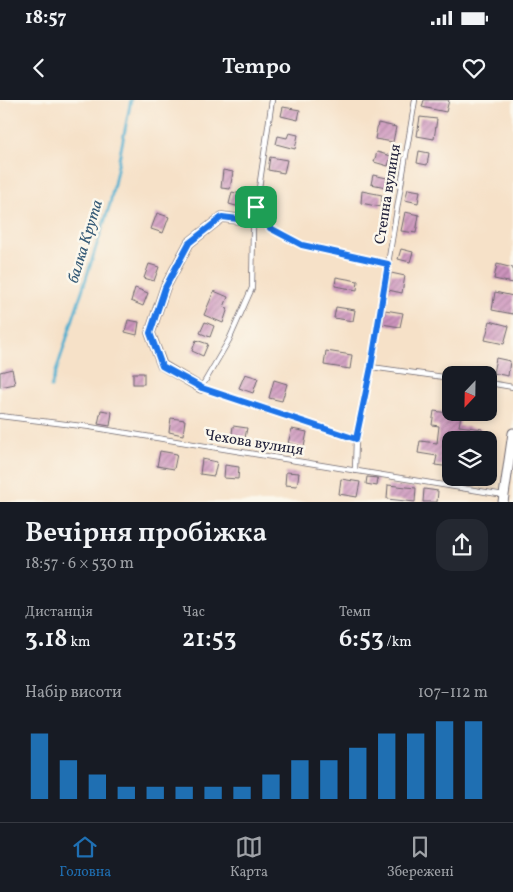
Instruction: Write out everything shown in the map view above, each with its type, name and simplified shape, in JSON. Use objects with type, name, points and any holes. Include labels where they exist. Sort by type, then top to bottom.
[{"type":"street","points":[[202,388],[162,366],[150,333],[165,288],[189,243],[222,217],[254,221]]},
{"type":"street","points":[[504,498],[513,433]]},
{"type":"lane","points":[[272,100],[254,221],[252,288],[229,340],[202,388],[356,439]]},
{"type":"lane","name":"Степна вулиця","points":[[355,471],[356,439],[371,367],[415,100]]},
{"type":"lane","points":[[256,207],[270,228],[302,245],[388,264]]},
{"type":"lane","points":[[371,367],[442,377]]},
{"type":"lane","points":[[498,384],[513,387]]},
{"type":"lane","name":"Чехова вулиця","points":[[0,416],[99,429],[355,471],[504,498]]},
{"type":"building","points":[[424,100],[449,100],[446,112],[422,107]]},
{"type":"building","points":[[283,107],[300,110],[298,120],[281,116]]},
{"type":"building","points":[[420,117],[437,119],[434,139],[417,136]]},
{"type":"building","points":[[378,123],[396,127],[393,142],[375,139]]},
{"type":"building","points":[[289,133],[298,135],[295,149],[276,144],[278,136],[287,138]]},
{"type":"building","points":[[419,151],[429,153],[427,165],[417,163]]},
{"type":"building","points":[[377,152],[391,156],[388,166],[374,162]]},
{"type":"building","points":[[270,157],[287,160],[284,173],[268,170]]},
{"type":"building","points":[[223,170],[233,172],[230,189],[221,188]]},
{"type":"building","points":[[373,175],[387,178],[386,187],[371,184]]},
{"type":"building","points":[[408,189],[420,191],[418,203],[405,200]]},
{"type":"building","points":[[362,191],[382,195],[381,207],[361,203]]},
{"type":"building","points":[[232,192],[246,195],[243,208],[229,204]]},
{"type":"building","points":[[405,212],[419,215],[416,233],[401,231]]},
{"type":"building","points":[[157,213],[169,217],[163,233],[151,229]]},
{"type":"building","points":[[401,249],[413,252],[410,262],[398,259]]},
{"type":"building","points":[[149,264],[159,267],[154,281],[144,278]]},
{"type":"building","points":[[497,264],[513,268],[513,283],[494,279]]},
{"type":"building","points":[[391,273],[405,276],[402,293],[388,290]]},
{"type":"building","points":[[336,277],[358,281],[357,290],[335,286]]},
{"type":"building","points":[[135,288],[148,293],[143,306],[131,301]]},
{"type":"building","points":[[214,291],[228,297],[224,307],[228,308],[223,323],[204,315]]},
{"type":"building","points":[[495,292],[513,296],[513,314],[492,310]]},
{"type":"building","points":[[336,307],[355,310],[353,321],[334,318]]},
{"type":"building","points":[[385,310],[403,313],[400,327],[382,324]]},
{"type":"building","points":[[128,320],[139,322],[137,335],[125,332]]},
{"type":"building","points":[[490,321],[509,326],[504,344],[485,340]]},
{"type":"building","points":[[205,322],[214,326],[210,337],[200,333]]},
{"type":"building","points":[[196,340],[208,344],[203,356],[192,351]]},
{"type":"building","points":[[326,351],[352,355],[350,369],[324,365]]},
{"type":"building","points":[[496,358],[510,361],[508,376],[498,374],[498,366],[494,366]]},
{"type":"building","points":[[12,369],[15,384],[0,387],[0,372]]},
{"type":"building","points":[[133,373],[144,373],[144,384],[133,384]]},
{"type":"building","points":[[245,374],[258,378],[253,393],[239,388]]},
{"type":"building","points":[[274,380],[287,384],[282,401],[269,398]]},
{"type":"building","points":[[101,410],[112,412],[110,426],[98,424]]},
{"type":"building","points":[[434,411],[442,412],[442,421],[460,421],[459,426],[482,429],[482,431],[442,431],[442,466],[435,465],[437,456],[418,453],[420,441],[437,443],[439,426],[432,425]]},
{"type":"building","points":[[171,418],[185,420],[183,435],[169,432]]},
{"type":"building","points":[[233,426],[247,428],[244,443],[231,441]]},
{"type":"building","points":[[292,429],[307,432],[304,447],[288,443]]},
{"type":"building","points":[[160,451],[177,454],[174,469],[157,466]]},
{"type":"building","points":[[202,459],[217,462],[214,476],[200,474]]},
{"type":"building","points":[[225,465],[239,467],[238,479],[224,478]]},
{"type":"building","points":[[286,472],[299,473],[297,486],[285,485]]},
{"type":"building","points":[[367,477],[378,478],[377,486],[366,484]]},
{"type":"building","points":[[341,479],[360,482],[357,497],[339,494]]},
{"type":"building","points":[[388,485],[416,488],[415,502],[387,499]]},
{"type":"building","points":[[424,489],[438,491],[437,502],[423,502]]},
{"type":"waterway","name":"балка Крута","points":[[51,387],[110,204],[131,100]]},
{"type":"route","points":[[256,207],[270,228],[302,245],[388,264],[371,367],[356,439],[202,388],[162,366],[150,333],[165,288],[189,243],[222,217],[254,221],[256,207]]}]
